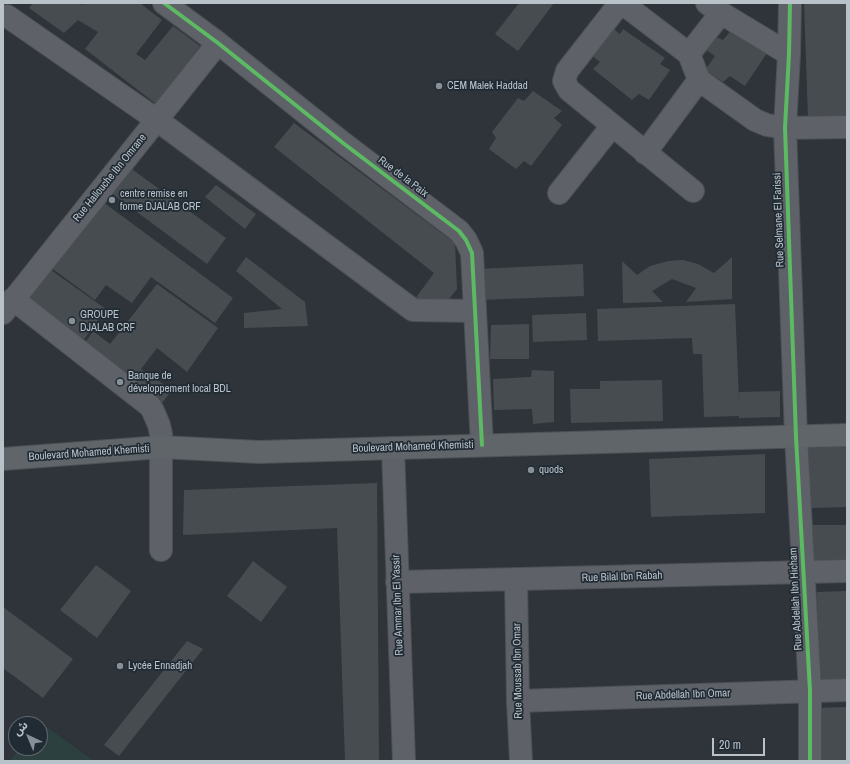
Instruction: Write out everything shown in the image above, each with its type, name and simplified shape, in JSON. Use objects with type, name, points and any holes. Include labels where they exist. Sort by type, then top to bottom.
[{"type":"main road","name":"Boulevard Mohamed Khemisti","points":[[3,459],[161,447],[259,452],[847,435]]},
{"type":"street","name":"Rue de la Paix","points":[[164,3],[218,43],[343,143],[459,231],[466,240],[472,253],[482,445]]},
{"type":"street","points":[[692,191],[569,90],[564,81],[567,71],[621,3],[689,54],[699,80],[755,120],[767,125],[785,128],[847,127]]},
{"type":"street","name":"Rue Selmane El Farissi","points":[[790,3],[785,128],[796,437]]},
{"type":"street","points":[[689,54],[714,8],[789,54]]},
{"type":"street","points":[[9,13],[157,120],[413,310],[475,311]]},
{"type":"street","name":"Rue Hallouche Ibn Omrane","points":[[8,306],[218,43]]},
{"type":"street","points":[[645,153],[699,80]]},
{"type":"street","points":[[559,193],[612,126]]},
{"type":"street","points":[[8,306],[150,406],[159,424],[161,447],[161,550]]},
{"type":"street","name":"Rue Abdellah Ibn Hicham","points":[[796,437],[810,691],[810,761]]},
{"type":"street","name":"Rue Ammar Ibn El Yassir","points":[[393,448],[404,761]]},
{"type":"street","name":"Rue Bilal Ibn Rabah","points":[[398,582],[847,571]]},
{"type":"street","name":"Rue Moussab Ibn Omar","points":[[516,580],[520,761]]},
{"type":"street","name":"Rue Abdellah Ibn Omar","points":[[518,701],[847,690]]},
{"type":"green space","points":[[48,728],[94,761],[10,761],[14,756],[48,756]]},
{"type":"building","points":[[33,3],[79,3],[82,5],[84,3],[140,3],[162,20],[136,54],[145,60],[173,26],[200,46],[156,104],[85,49],[98,32],[78,20],[64,33],[29,8]]},
{"type":"building","points":[[519,3],[554,3],[518,51],[495,34]]},
{"type":"building","points":[[804,3],[847,3],[847,117],[808,118]]},
{"type":"building","points":[[610,26],[620,34],[623,29],[665,58],[660,64],[670,70],[649,100],[639,94],[632,100],[593,69],[600,62],[590,54]]},
{"type":"building","points":[[734,27],[769,50],[745,86],[730,76],[723,82],[705,70],[715,56],[706,50],[716,37],[723,40]]},
{"type":"building","points":[[533,91],[562,111],[554,118],[562,125],[531,166],[524,161],[516,169],[489,149],[496,138],[492,132],[518,98],[524,101]]},
{"type":"building","points":[[294,123],[455,243],[457,289],[449,299],[415,299],[434,273],[274,147]]},
{"type":"building","points":[[129,167],[226,238],[207,264],[110,192]]},
{"type":"building","points":[[216,185],[256,214],[245,229],[205,197]]},
{"type":"building","points":[[103,202],[233,298],[215,323],[151,277],[132,303],[106,285],[95,300],[50,267]]},
{"type":"building","points":[[246,257],[305,302],[308,326],[244,328],[244,313],[282,309],[236,271]]},
{"type":"building","points":[[732,257],[732,299],[686,302],[696,288],[672,279],[652,291],[663,302],[623,303],[622,261],[637,275],[650,266],[668,261],[683,260],[698,264],[714,273]]},
{"type":"building","points":[[583,264],[584,296],[478,300],[476,269]]},
{"type":"building","points":[[48,268],[106,309],[80,345],[23,299]]},
{"type":"building","points":[[157,284],[218,328],[187,372],[157,348],[141,369],[172,390],[159,407],[81,349],[93,331],[110,344]]},
{"type":"building","points":[[735,304],[739,400],[739,392],[780,391],[780,417],[704,417],[702,354],[693,354],[692,338],[598,341],[597,309]]},
{"type":"building","points":[[586,313],[587,340],[533,342],[532,315]]},
{"type":"building","points":[[529,324],[529,359],[490,359],[491,325]]},
{"type":"building","points":[[532,370],[554,371],[554,422],[533,424],[532,409],[494,410],[493,379],[531,377]]},
{"type":"building","points":[[662,380],[663,421],[571,423],[570,389],[600,389],[600,381]]},
{"type":"building","points":[[847,446],[847,507],[810,508],[808,448]]},
{"type":"building","points":[[765,454],[765,513],[651,517],[649,459]]},
{"type":"building","points":[[377,483],[379,761],[345,761],[337,528],[183,535],[184,490]]},
{"type":"building","points":[[810,525],[847,525],[847,563],[812,564]]},
{"type":"building","points":[[253,561],[287,587],[261,622],[227,596]]},
{"type":"building","points":[[96,565],[131,591],[97,638],[60,610]]},
{"type":"building","points":[[847,591],[847,681],[818,682],[817,592]]},
{"type":"building","points":[[3,607],[73,659],[43,698],[3,668]]},
{"type":"building","points":[[187,641],[203,649],[119,756],[104,745]]},
{"type":"building","points":[[847,707],[847,761],[816,761],[815,708]]},
{"type":"cycle path","points":[[164,3],[218,43],[343,143],[459,231],[466,240],[472,253],[482,445]]},
{"type":"cycle path","points":[[790,3],[785,128],[796,437],[810,691],[810,761]]},
{"type":"place","name":"CEM Malek Haddad","points":[[439,86]]},
{"type":"place","name":"centre remise en forme DJALAB CRF","points":[[112,200]]},
{"type":"place","name":"GROUPE DJALAB CRF","points":[[72,321]]},
{"type":"place","name":"Banque de développement local BDL","points":[[120,382]]},
{"type":"place","name":"quods","points":[[531,470]]},
{"type":"place","name":"Lycée Ennadjah","points":[[120,666]]}]
